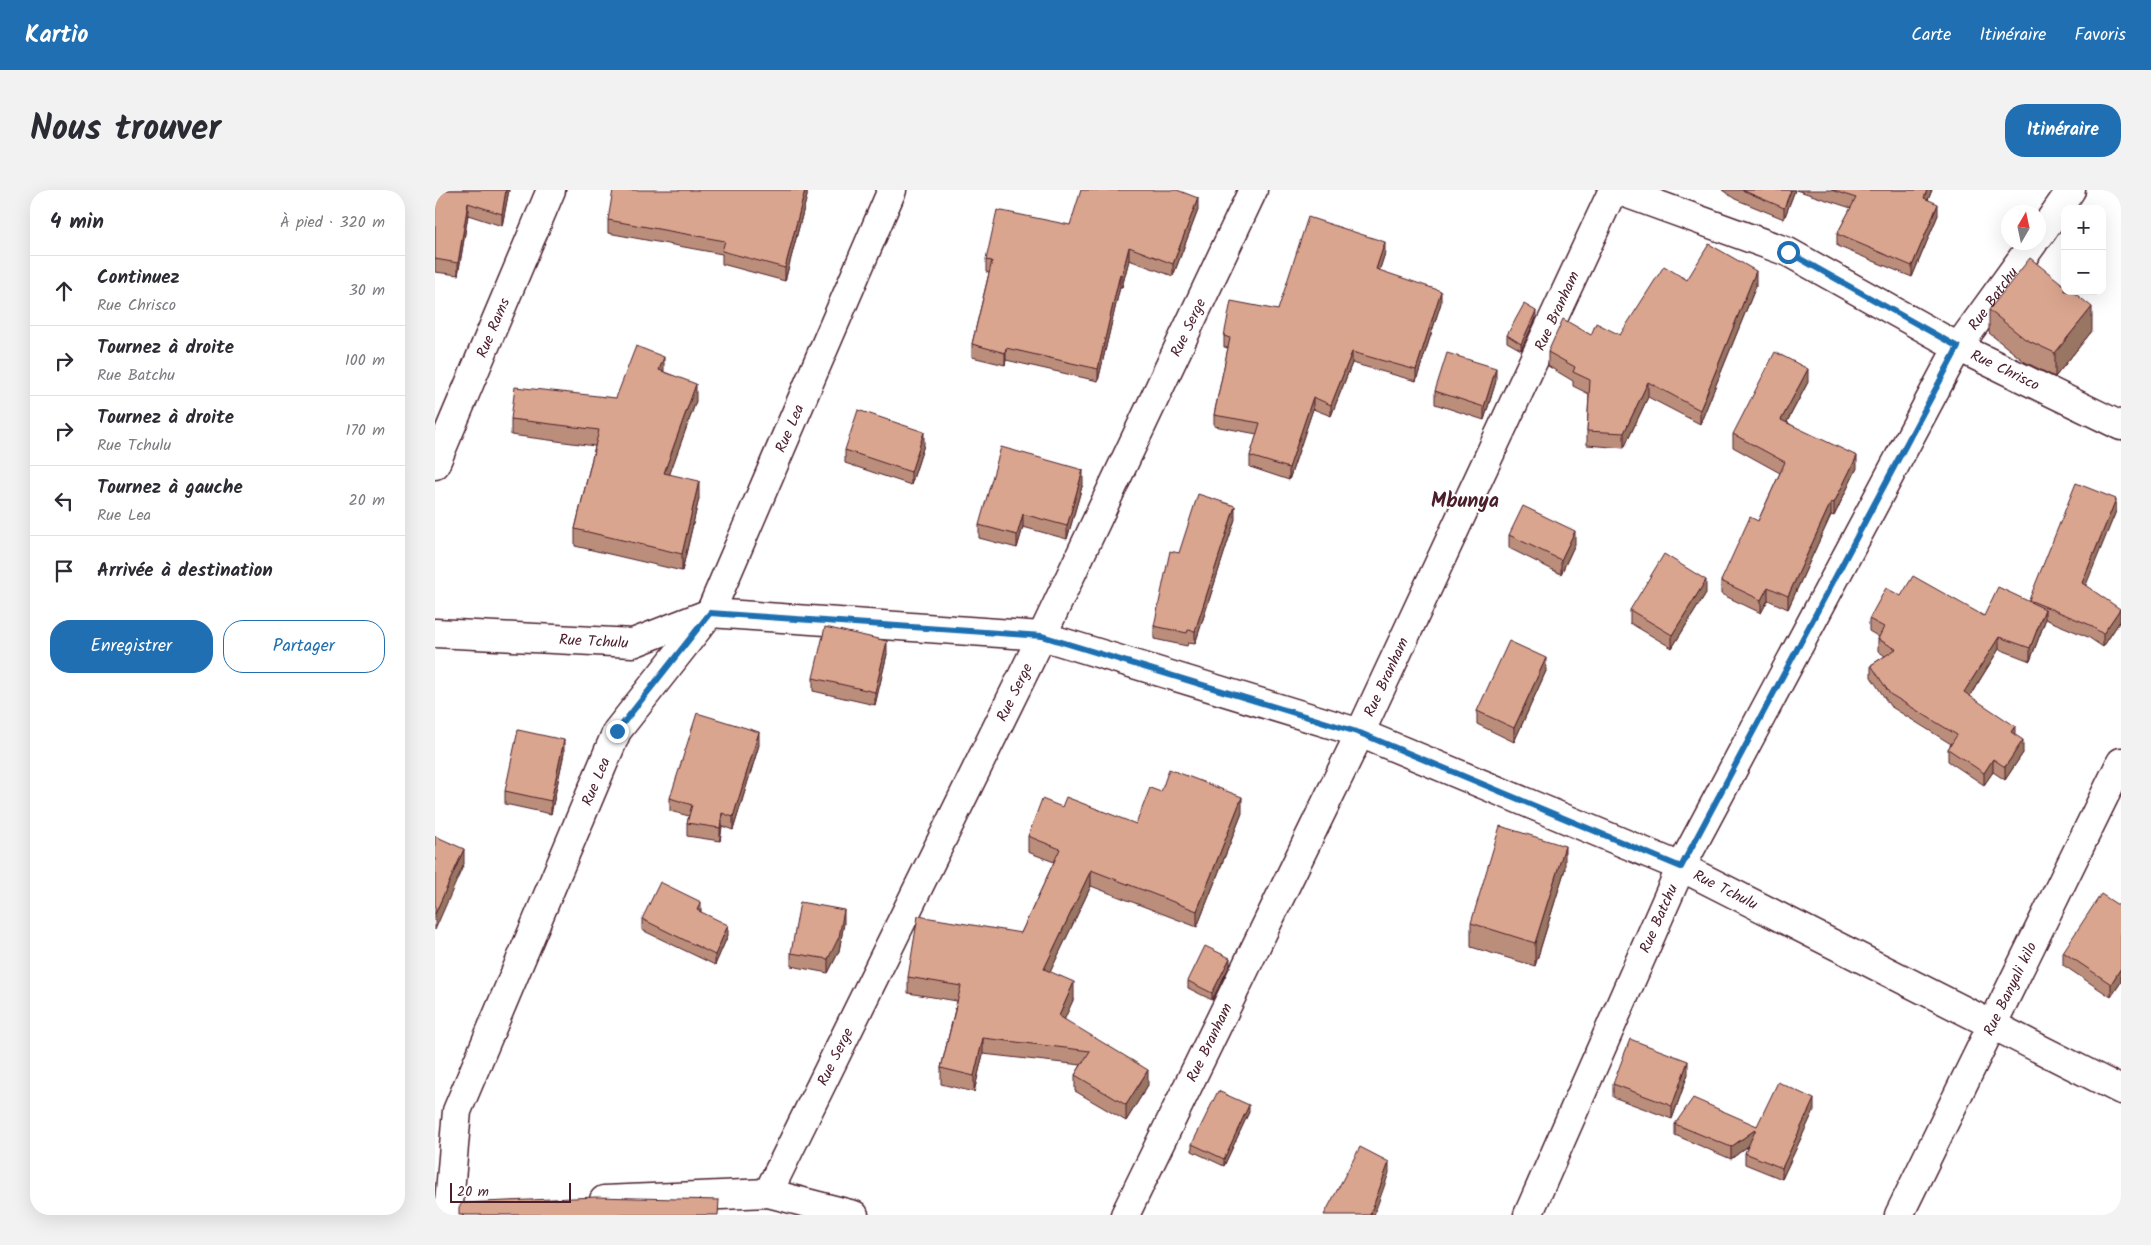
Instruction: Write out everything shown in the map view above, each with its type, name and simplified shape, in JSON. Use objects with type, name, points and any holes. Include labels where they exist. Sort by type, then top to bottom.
[{"type":"street","name":"Rue Rams","points":[[435,465],[551,190]]},
{"type":"street","name":"Rue Lea","points":[[444,1209],[457,1111],[617,731],[710,613],[893,190]]},
{"type":"street","name":"Rue Serge","points":[[768,1193],[1042,636],[1253,190]]},
{"type":"street","name":"Rue Chrisco","points":[[1615,190],[1788,252],[1958,347],[2121,426]]},
{"type":"street","name":"Rue Branham","points":[[1125,1215],[1360,733],[1615,190]]},
{"type":"street","points":[[2046,226],[2071,190]]},
{"type":"street","name":"Rue Batchu","points":[[1528,1215],[1681,867],[1958,347],[2028,250]]},
{"type":"street","name":"Rue Tchulu","points":[[435,633],[633,642],[710,613],[1042,636],[1360,733],[1681,867],[2121,1090]]},
{"type":"street","name":"Rue Banyali kilo","points":[[1899,1215],[2121,762]]},
{"type":"street","points":[[584,1201],[768,1193],[804,1208],[854,1215]]},
{"type":"street","points":[[444,1209],[477,1206]]},
{"type":"building","points":[[435,190],[506,190],[502,214],[468,203],[458,263],[435,259]]},
{"type":"building","points":[[613,190],[805,190],[785,268],[722,251],[725,241],[608,220]]},
{"type":"building","points":[[1081,190],[1177,190],[1198,198],[1173,264],[1129,247],[1122,275],[1120,274],[1098,369],[1006,348],[1005,353],[972,344],[992,261],[986,260],[997,210],[1070,225]]},
{"type":"building","points":[[1742,190],[1791,190],[1784,208]]},
{"type":"building","points":[[1831,190],[1927,190],[1924,198],[1938,204],[1912,266],[1837,234],[1856,198]]},
{"type":"building","points":[[1308,217],[1385,242],[1376,269],[1441,291],[1416,370],[1352,352],[1331,405],[1313,397],[1289,468],[1250,456],[1260,423],[1214,415],[1230,338],[1224,336],[1231,301],[1278,310]]},
{"type":"building","points":[[1709,244],[1756,271],[1700,410],[1648,382],[1624,433],[1587,431],[1590,380],[1573,372],[1575,367],[1548,352],[1563,319],[1591,335],[1596,323],[1620,335],[1664,266],[1687,280]]},
{"type":"building","points":[[2030,258],[2061,283],[2061,295],[2077,295],[2092,307],[2055,353],[2025,339],[1989,310]]},
{"type":"building","points":[[1524,304],[1536,311],[1521,344],[1507,335]]},
{"type":"building","points":[[636,346],[664,357],[659,370],[696,384],[664,473],[699,481],[682,554],[575,529],[599,430],[511,419],[515,387],[616,398]]},
{"type":"building","points":[[1775,352],[1808,369],[1781,420],[1857,456],[1834,503],[1831,502],[1788,596],[1768,587],[1761,600],[1721,581],[1750,517],[1758,521],[1785,462],[1733,434]]},
{"type":"building","points":[[1447,353],[1496,368],[1484,407],[1435,391]]},
{"type":"building","points":[[858,410],[924,432],[911,472],[845,450]]},
{"type":"building","points":[[1001,447],[1083,470],[1067,526],[1023,514],[1017,535],[979,525]]},
{"type":"building","points":[[2076,483],[2116,499],[2082,583],[2120,609],[2103,634],[2088,624],[2029,600]]},
{"type":"building","points":[[1198,494],[1235,506],[1195,631],[1188,630],[1187,633],[1154,626],[1170,551],[1179,553]]},
{"type":"building","points":[[1523,506],[1575,531],[1561,560],[1509,535]]},
{"type":"building","points":[[1664,554],[1706,580],[1672,635],[1630,610]]},
{"type":"building","points":[[1913,576],[1984,616],[1998,587],[2045,609],[2030,648],[1999,637],[1964,692],[2015,726],[2011,732],[2023,740],[2005,767],[1993,759],[1984,773],[1948,749],[1957,735],[1890,694],[1871,665],[1896,649],[1878,639],[1884,627],[1869,619],[1886,588],[1901,596]]},
{"type":"building","points":[[825,627],[887,641],[875,692],[813,678]]},
{"type":"building","points":[[1509,641],[1546,658],[1514,728],[1477,711]]},
{"type":"building","points":[[697,713],[759,732],[733,817],[722,813],[720,828],[687,823],[692,805],[670,798]]},
{"type":"building","points":[[518,730],[564,740],[551,801],[505,791]]},
{"type":"building","points":[[1169,769],[1242,797],[1197,911],[1091,870],[1044,969],[1074,982],[1059,1016],[1148,1070],[1126,1105],[1075,1075],[1090,1051],[983,1038],[974,1076],[941,1068],[961,986],[908,977],[918,916],[1021,933],[1060,849],[1028,836],[1042,799],[1062,807],[1066,797],[1136,824],[1150,788],[1161,792]]},
{"type":"building","points":[[1500,826],[1565,846],[1535,943],[1471,923]]},
{"type":"building","points":[[435,836],[464,849],[435,914]]},
{"type":"building","points":[[660,882],[701,902],[697,910],[728,925],[715,955],[642,919]]},
{"type":"building","points":[[2101,894],[2121,907],[2121,968],[2111,984],[2063,952]]},
{"type":"building","points":[[800,902],[844,910],[839,937],[828,959],[791,953]]},
{"type":"building","points":[[1205,946],[1230,958],[1212,993],[1188,981]]},
{"type":"building","points":[[1630,1039],[1688,1061],[1672,1106],[1613,1084]]},
{"type":"building","points":[[1778,1082],[1814,1099],[1782,1168],[1745,1153],[1756,1129],[1731,1147],[1675,1124],[1693,1098],[1757,1126]]},
{"type":"building","points":[[1218,1091],[1249,1105],[1224,1159],[1192,1144]]},
{"type":"building","points":[[1360,1147],[1389,1162],[1370,1215],[1324,1215]]},
{"type":"building","points":[[596,1197],[719,1200],[718,1215],[459,1215],[459,1207],[462,1203]]},
{"type":"district","name":"Mbunya","points":[[1465,500]]},
{"type":"route","points":[[617,731],[710,613],[1042,636],[1360,733],[1681,867],[1958,347],[1788,252]]}]
